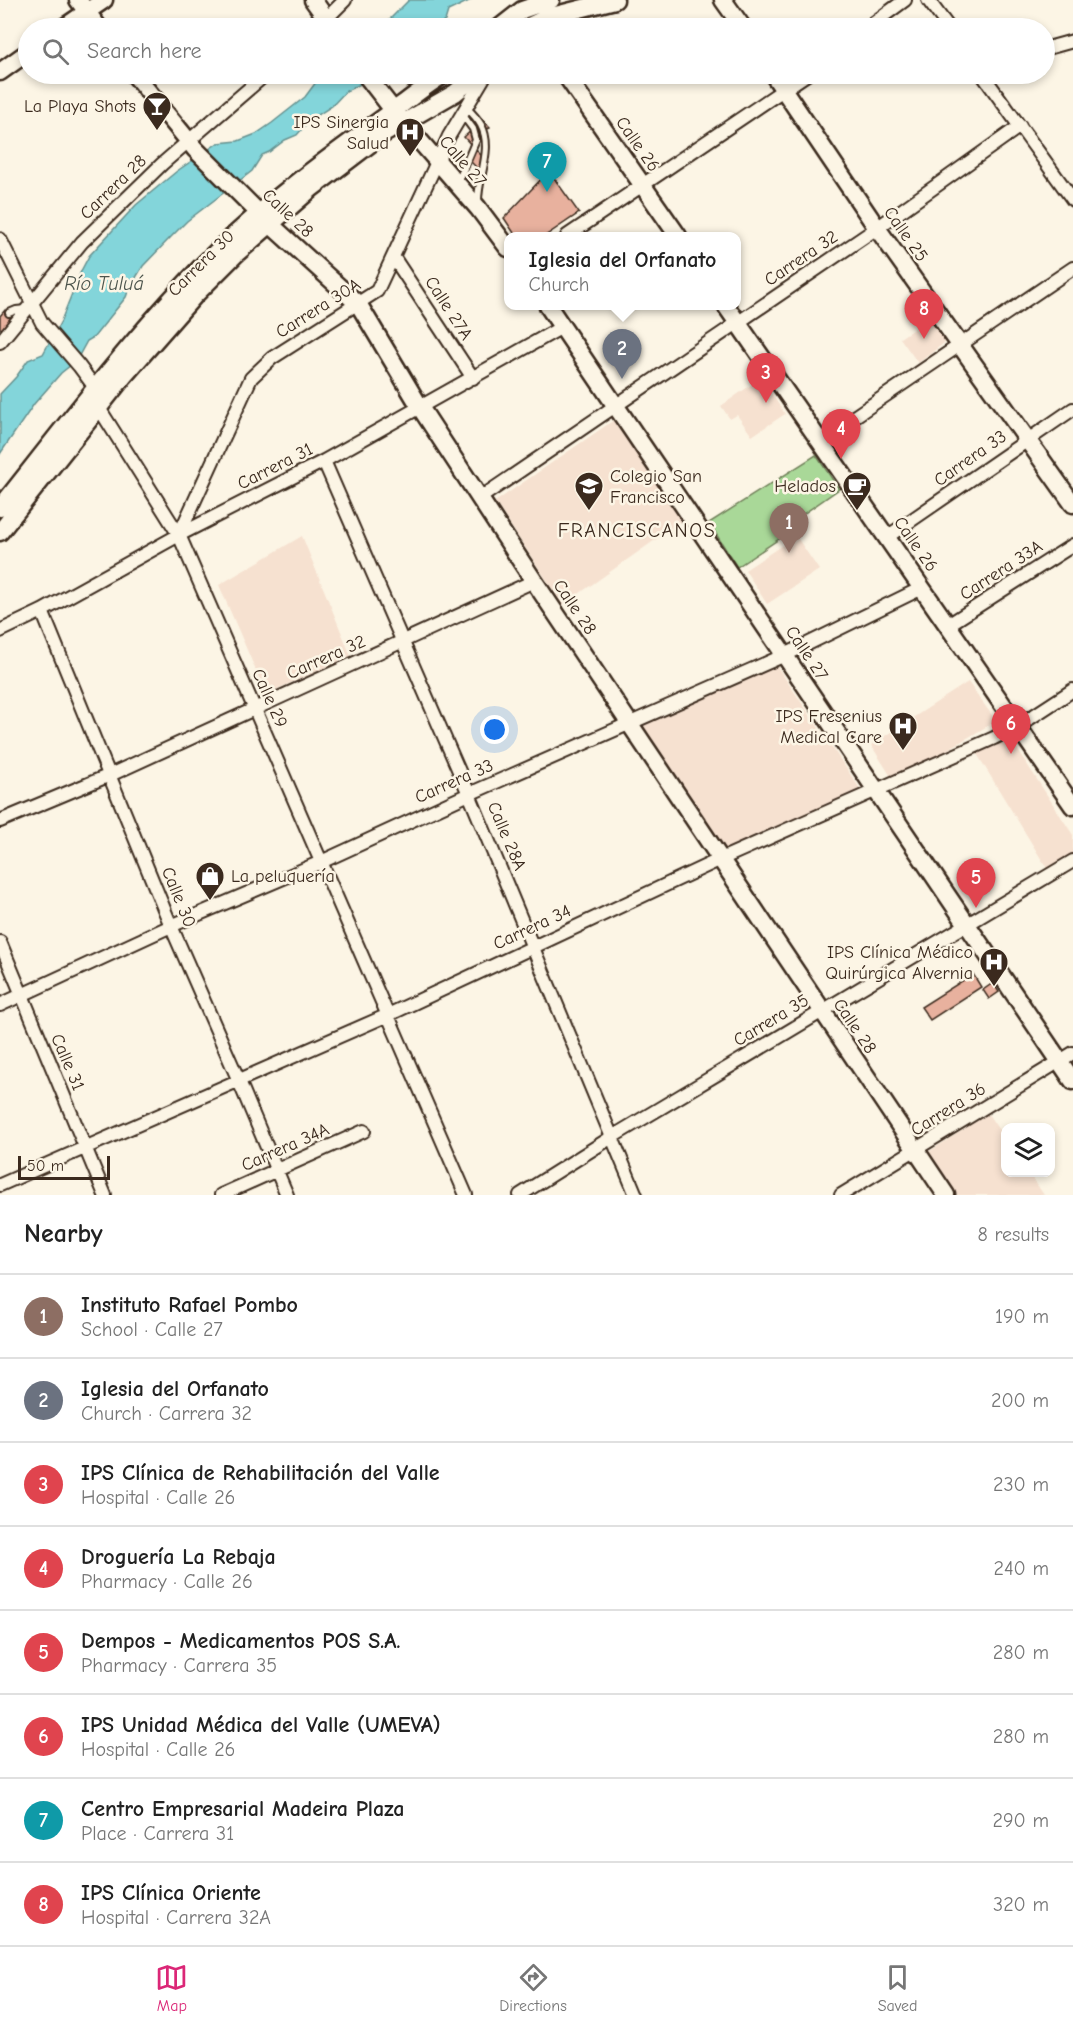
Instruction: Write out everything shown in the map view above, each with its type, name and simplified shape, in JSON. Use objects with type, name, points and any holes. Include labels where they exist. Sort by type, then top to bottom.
[{"type":"main road","points":[[72,18],[82,6],[104,0]]},
{"type":"main road","points":[[313,0],[321,18]]},
{"type":"main road","points":[[525,18],[551,0]]},
{"type":"main road","points":[[525,18],[548,17],[615,0]]},
{"type":"main road","points":[[723,0],[735,18]]},
{"type":"main road","points":[[82,6],[91,18]]},
{"type":"main road","points":[[0,72],[18,59]]},
{"type":"main road","name":"Calle 28","points":[[142,84],[191,145],[241,196],[359,305],[420,407],[534,581],[946,1195]]},
{"type":"main road","name":"Calle 27","points":[[372,84],[458,183],[504,243]]},
{"type":"main road","name":"Carrera 30","points":[[0,532],[99,408],[195,295],[236,254],[265,218],[345,145],[431,84]]},
{"type":"main road","name":"Carrera 30","points":[[0,508],[179,291],[224,245],[382,135],[465,84]]},
{"type":"main road","name":"Calle 26","points":[[572,84],[675,232]]},
{"type":"main road","name":"Calle 25","points":[[780,84],[878,228],[1073,504]]},
{"type":"main road","name":"Calle 27","points":[[551,310],[967,925],[1066,1057],[1073,1081]]},
{"type":"main road","name":"Calle 26","points":[[729,310],[1073,806]]},
{"type":"street","points":[[331,18],[345,0]]},
{"type":"street","points":[[881,18],[905,0]]},
{"type":"street","points":[[928,0],[942,18]]},
{"type":"street","points":[[1055,46],[1073,40]]},
{"type":"street","name":"Carrera 28","points":[[0,342],[81,242],[191,145],[255,84]]},
{"type":"street","name":"Carrera 30A","points":[[179,535],[251,378],[278,354],[359,305],[377,291],[449,136],[480,84]]},
{"type":"street","points":[[574,232],[793,84]]},
{"type":"street","points":[[989,84],[1073,200]]},
{"type":"street","name":"Carrera 32","points":[[480,498],[878,228],[1020,126]]},
{"type":"street","name":"Calle 29","points":[[0,239],[29,305],[80,366],[96,389],[99,408],[179,535],[466,1195]]},
{"type":"street","name":"Calle 27A","points":[[394,258],[473,378]]},
{"type":"street","points":[[820,441],[1073,268]]},
{"type":"street","name":"Carrera 31","points":[[0,631],[42,612],[179,535],[324,461],[562,327]]},
{"type":"street","name":"Carrera 33","points":[[887,537],[1073,409]]},
{"type":"street","name":"Calle 28A","points":[[324,461],[534,946],[636,1195]]},
{"type":"street","name":"Carrera 33A","points":[[948,625],[1073,545]]},
{"type":"street","name":"Carrera 32","points":[[0,821],[110,775],[534,581]]},
{"type":"street","name":"Carrera 33","points":[[0,1005],[171,926],[321,862],[629,722],[785,655],[922,588]]},
{"type":"street","name":"Calle 30","points":[[42,612],[171,926],[286,1195]]},
{"type":"street","name":"Carrera 34","points":[[0,1185],[84,1146],[388,1015],[721,859],[994,738],[1018,726],[1073,690]]},
{"type":"street","name":"Carrera 35","points":[[520,1195],[612,1137],[1073,861]]},
{"type":"street","name":"Calle 31","points":[[0,942],[105,1195]]},
{"type":"street","name":"Carrera 36","points":[[841,1195],[1066,1057]]},
{"type":"street","name":"Carrera 34A","points":[[221,1195],[364,1131]]},
{"type":"lane","points":[[458,183],[476,140],[463,110]]},
{"type":"lane","points":[[463,110],[480,123],[484,133],[484,169],[478,192],[478,208]]},
{"type":"lane","points":[[9,313],[29,305]]},
{"type":"shaded area","points":[[931,317],[948,340],[918,363],[900,338]]},
{"type":"shaded area","points":[[761,378],[785,414],[752,436],[737,415],[730,419],[721,406]]},
{"type":"shaded area","name":"Colegio San Francisco","points":[[614,420],[682,521],[563,605],[495,502]]},
{"type":"shaded area","points":[[302,536],[351,656],[266,694],[219,585]]},
{"type":"shaded area","points":[[796,536],[819,570],[767,604],[745,570]]},
{"type":"shaded area","points":[[776,665],[861,790],[722,852],[639,725]]},
{"type":"shaded area","points":[[968,682],[996,721],[935,757],[892,778],[871,745]]},
{"type":"shaded area","points":[[1010,738],[1073,835],[1073,855],[1048,870],[977,754]]},
{"type":"shaded area","points":[[988,1114],[1001,1133],[1001,1177],[1032,1177],[1044,1195],[957,1195],[927,1153]]},
{"type":"green space","points":[[816,455],[839,489],[779,531],[782,537],[737,567],[709,523]]},
{"type":"water","points":[[409,0],[471,0],[448,11],[446,18],[391,18]]},
{"type":"water","name":"Río Tuluá","points":[[315,84],[361,84],[346,91],[332,106],[310,120],[297,135],[262,155],[252,171],[187,221],[171,237],[143,266],[126,297],[94,337],[87,341],[76,361],[61,373],[34,404],[0,454],[0,394],[28,360],[43,354],[61,321],[89,256],[136,205],[177,171],[218,143],[238,141],[256,134],[305,97]]},
{"type":"building","points":[[483,120],[490,127],[471,145],[464,137]]},
{"type":"building","points":[[474,148],[489,163],[481,172],[465,156]]},
{"type":"building","points":[[549,171],[579,213],[551,232],[513,232],[504,218]]},
{"type":"building","points":[[5,310],[13,317],[2,330],[0,316]]},
{"type":"building","points":[[973,974],[981,987],[930,1020],[921,1007]]},
{"type":"building","points":[[993,983],[999,992],[989,999],[983,990]]},
{"type":"place","name":"La Playa Shots","points":[[157,132]]},
{"type":"place","name":"IPS Sinergia Salud","points":[[410,158]]},
{"type":"place","name":"Centro Empresarial Madeira Plaza","points":[[547,192]]},
{"type":"place","name":"IPS Clínica Oriente","points":[[924,339]]},
{"type":"place","name":"Iglesia del Orfanato","points":[[622,379]]},
{"type":"place","name":"IPS Clínica de Rehabilitación del Valle","points":[[766,403]]},
{"type":"place","name":"Droguería La Rebaja","points":[[841,459]]},
{"type":"place","name":"Colegio San Francisco","points":[[589,512]]},
{"type":"place","name":"Helados","points":[[857,512]]},
{"type":"place","name":"Instituto Rafael Pombo","points":[[789,553]]},
{"type":"place","name":"IPS Fresenius Medical Care","points":[[903,752]]},
{"type":"place","name":"IPS Unidad Médica del Valle (UMEVA)","points":[[1011,754]]},
{"type":"place","name":"La peluquería","points":[[210,902]]},
{"type":"place","name":"Dempos - Medicamentos POS S.A.","points":[[976,908]]},
{"type":"place","name":"IPS Clínica Médico Quirúrgica Alvernia","points":[[994,988]]},
{"type":"district","name":"FRANCISCANOS","points":[[637,530]]}]
